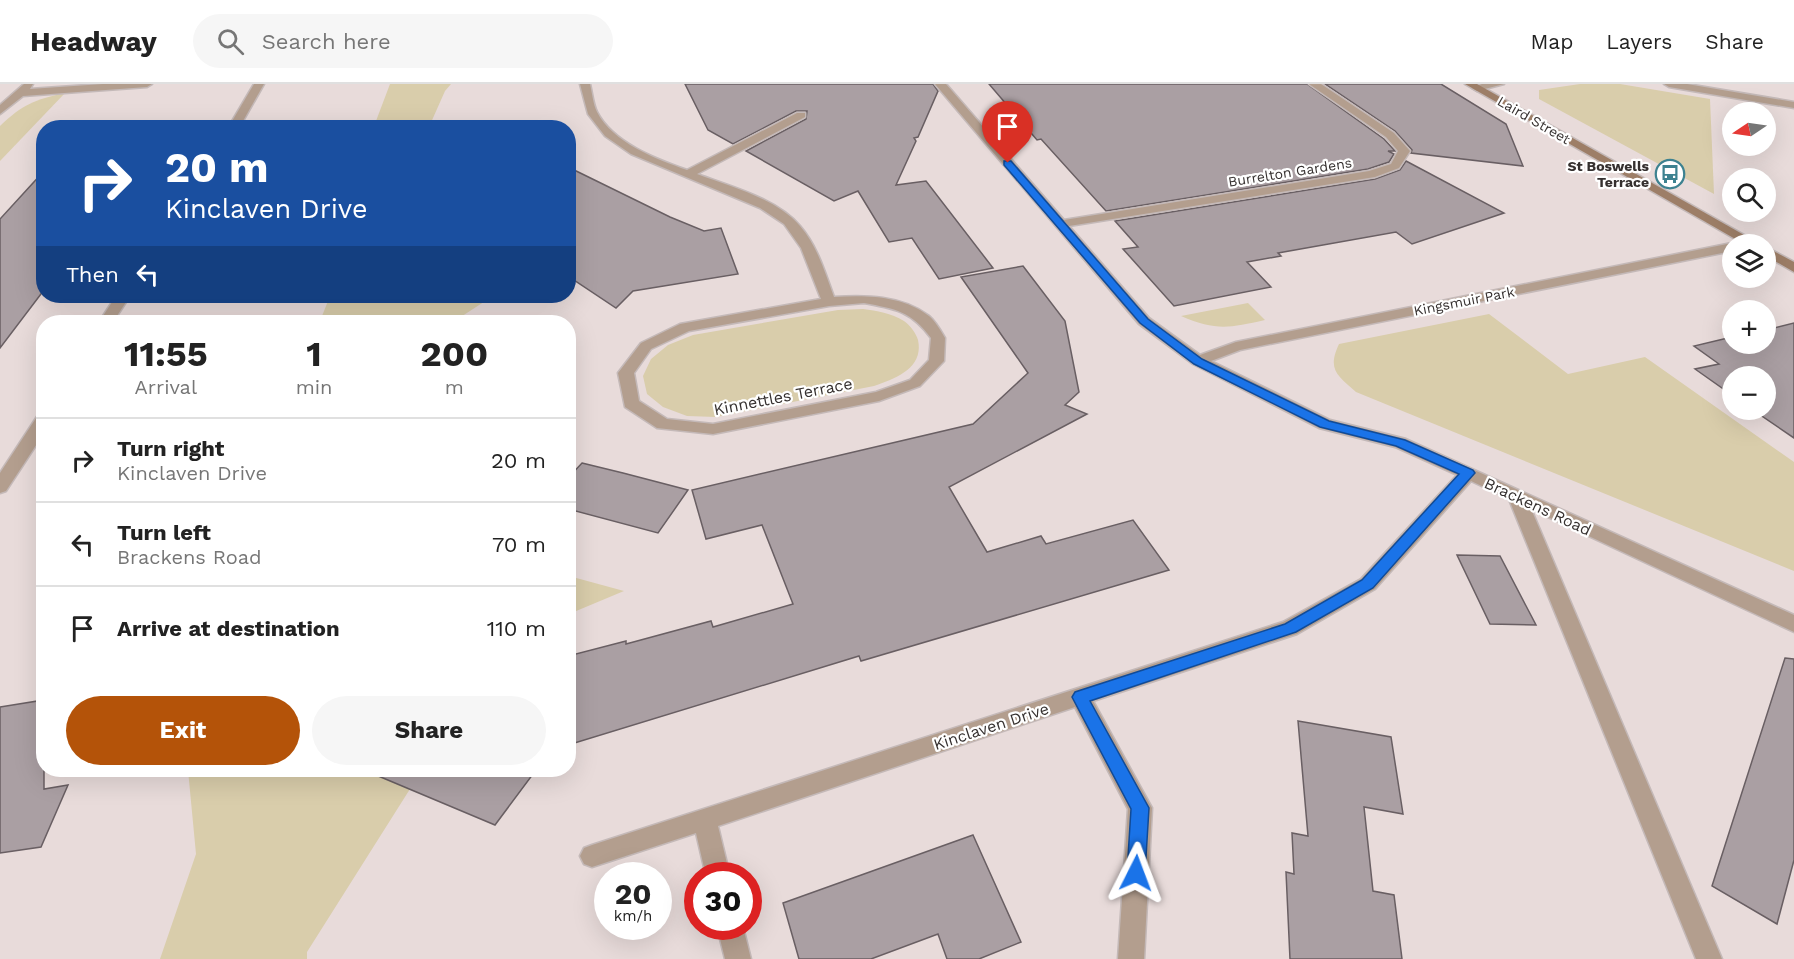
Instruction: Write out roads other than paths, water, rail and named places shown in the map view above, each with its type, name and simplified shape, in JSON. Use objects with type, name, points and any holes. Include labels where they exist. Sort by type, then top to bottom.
[{"type":"street","points":[[0,111],[30,84]]},
{"type":"street","points":[[20,93],[147,84]]},
{"type":"street","points":[[237,120],[259,84]]},
{"type":"street","points":[[585,84],[585,97],[594,116],[610,136],[637,153],[761,202],[789,221],[810,251],[829,302]]},
{"type":"street","name":"Brackens Road","points":[[940,84],[1144,321],[1198,361],[1325,424],[1400,443],[1468,473],[1794,624]]},
{"type":"street","name":"Burrelton Gardens","points":[[1060,224],[1371,174],[1395,166],[1404,151],[1390,135],[1314,84]]},
{"type":"street","points":[[1474,86],[1499,84]]},
{"type":"street","points":[[1669,84],[1692,86],[1794,105]]},
{"type":"street","name":"Laird Street","points":[[1474,86],[1733,234]]},
{"type":"street","points":[[689,174],[801,115]]},
{"type":"street","name":"Kingsmuir Park","points":[[1198,361],[1236,346],[1722,249]]},
{"type":"street","points":[[1776,258],[1794,268]]},
{"type":"street","name":"Kinnettles Terrace","points":[[864,299],[897,305],[924,319],[938,338],[936,361],[915,383],[879,396],[713,429],[663,424],[631,403],[626,373],[646,346],[685,327],[829,302],[864,299]]},
{"type":"street","points":[[0,487],[36,431]]},
{"type":"street","name":"Kinclaven Drive","points":[[592,856],[1290,628],[1368,584],[1468,473]]},
{"type":"street","points":[[1517,497],[1709,959]]},
{"type":"street","points":[[1080,697],[1140,808],[1131,959]]},
{"type":"street","points":[[705,819],[715,862]]},
{"type":"street","points":[[733,940],[738,959]]},
{"type":"place","name":"St Boswells Terrace","points":[[1670,174]]}]
